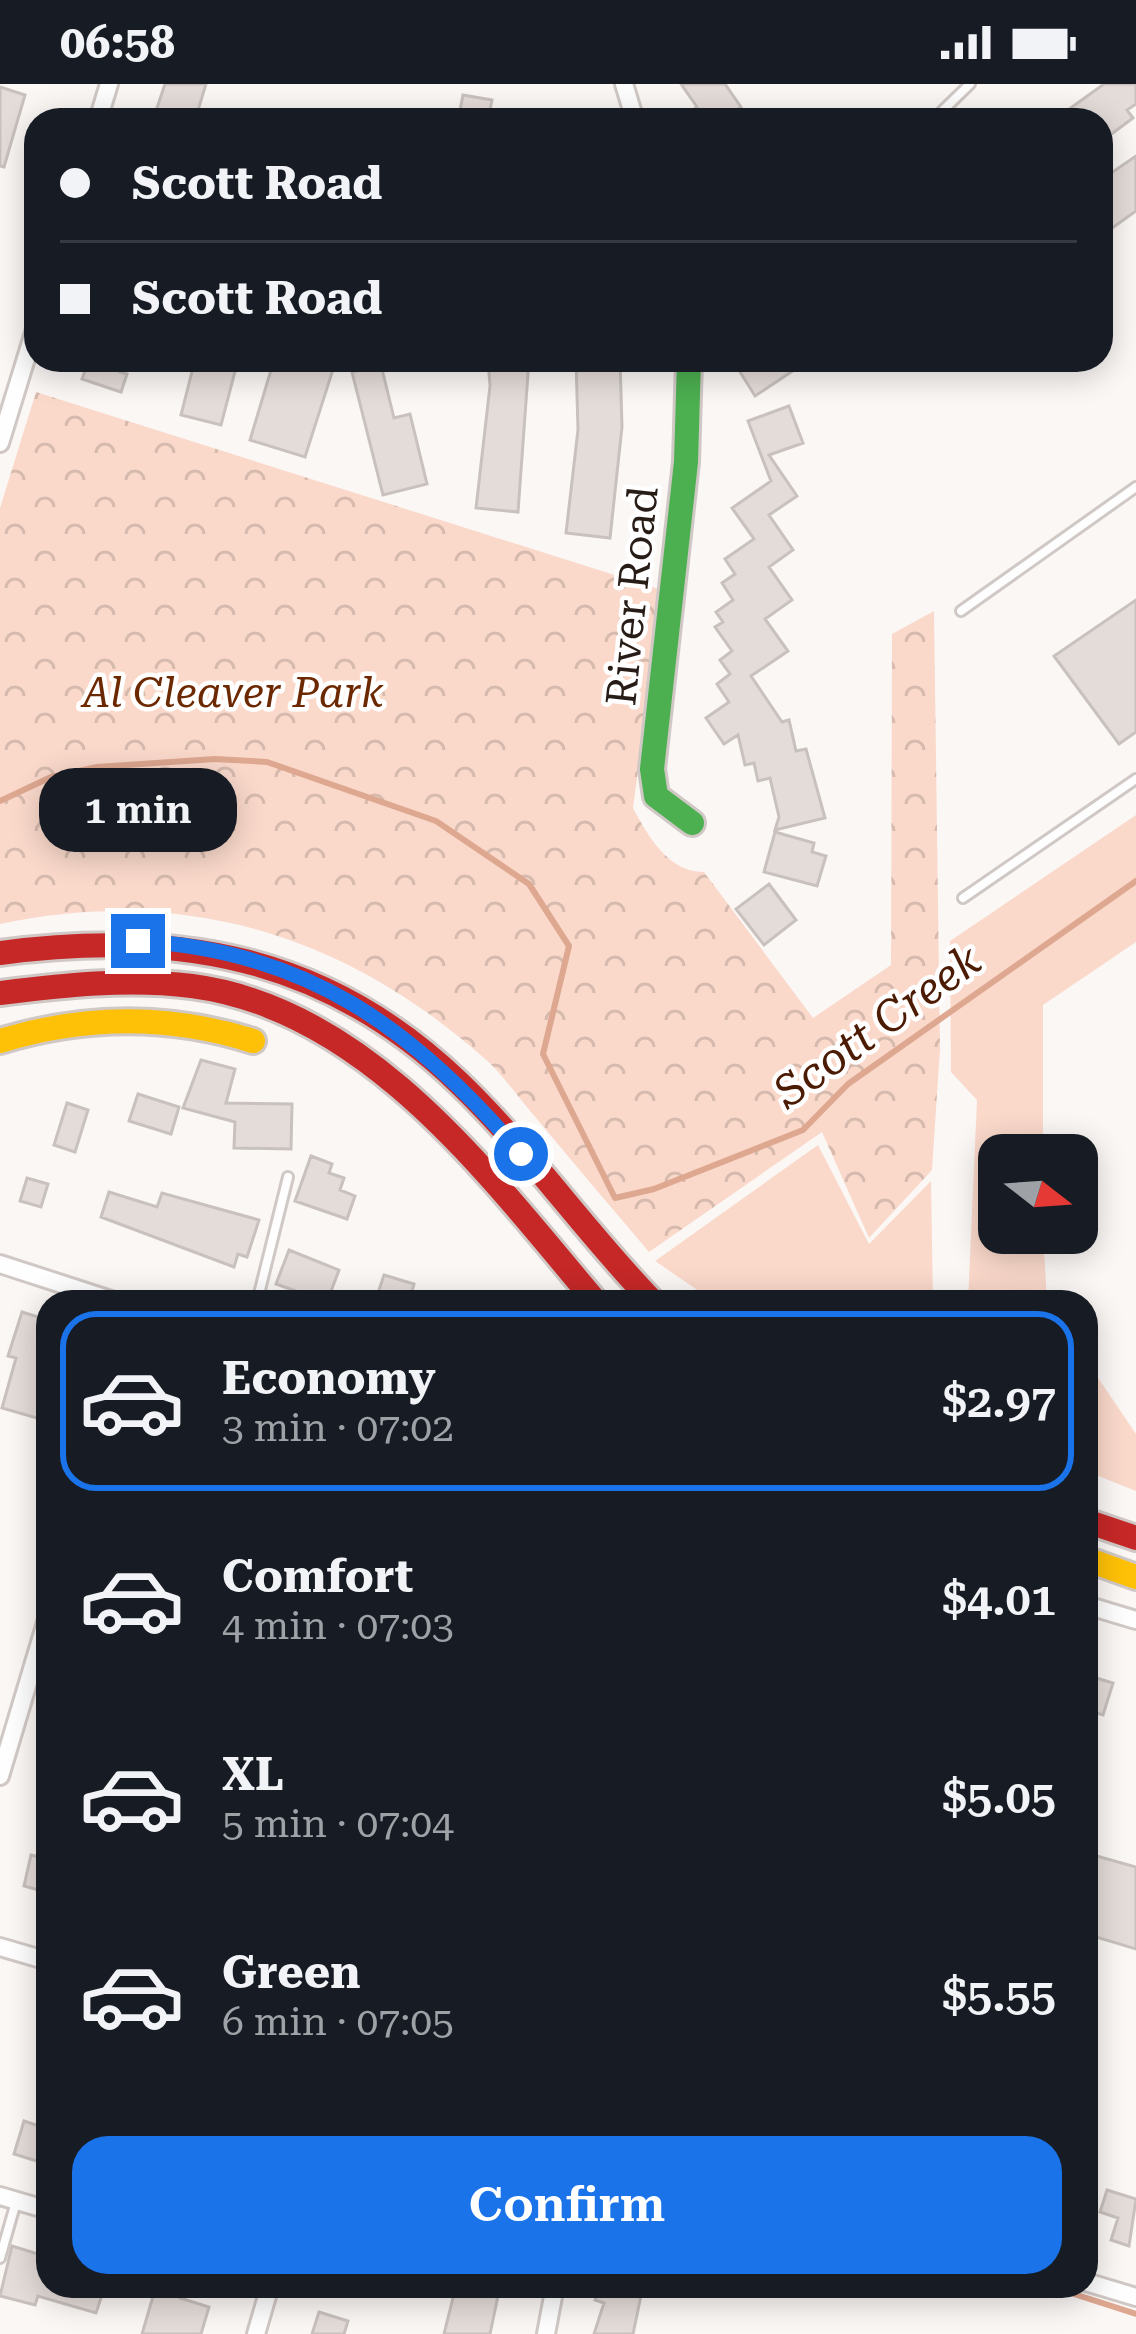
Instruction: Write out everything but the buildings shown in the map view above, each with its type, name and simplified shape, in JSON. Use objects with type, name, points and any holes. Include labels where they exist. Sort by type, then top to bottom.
[{"type":"main road","name":"River Road","points":[[689,372],[686,462],[652,769],[656,796],[692,824]]},
{"type":"main road","points":[[0,953],[71,941],[199,946],[285,970],[347,998],[460,1084],[642,1290]]},
{"type":"main road","points":[[0,993],[107,978],[155,979],[225,991],[311,1024],[355,1050],[430,1112],[586,1290]]},
{"type":"main road","points":[[0,1041],[64,1026],[127,1020],[222,1031],[253,1041]]},
{"type":"main road","points":[[1098,1525],[1136,1538]]},
{"type":"main road","points":[[1098,1563],[1136,1576]]},
{"type":"street","points":[[0,443],[24,365]]},
{"type":"street","points":[[0,1264],[80,1290]]},
{"type":"street","points":[[1098,1609],[1136,1620]]},
{"type":"street","points":[[0,1776],[6,1736],[36,1650]]},
{"type":"street","points":[[0,1947],[36,1958]]},
{"type":"street","points":[[1098,2286],[1136,2297]]},
{"type":"street","points":[[256,2334],[266,2298]]},
{"type":"street","points":[[546,2334],[553,2298]]},
{"type":"lane","points":[[945,108],[970,84]]},
{"type":"lane","points":[[961,611],[1136,488]]},
{"type":"lane","points":[[963,898],[1136,779]]},
{"type":"lane","points":[[260,1290],[288,1177]]},
{"type":"lane","points":[[0,2258],[8,2199]]},
{"type":"green space","name":"Al Cleaver Park","points":[[36,392],[662,590],[633,808],[670,859],[704,872],[813,1018],[891,965],[892,634],[934,611],[940,1049],[932,1170],[869,1238],[822,1132],[649,1252],[490,1064],[430,1014],[374,979],[317,951],[258,930],[196,917],[133,911],[68,913],[0,924],[0,508]]},
{"type":"green space","points":[[1136,815],[1136,942],[1043,1005],[1043,1134],[978,1134],[978,1254],[1044,1254],[1046,1290],[969,1290],[977,1100],[951,1072],[950,941]]},
{"type":"green space","points":[[818,1145],[869,1244],[931,1181],[933,1290],[697,1290],[655,1261]]},
{"type":"green space","points":[[1098,1378],[1136,1434],[1136,1491],[1098,1476]]},
{"type":"waterway","name":"Scott Creek","points":[[0,801],[51,777],[97,767],[215,759],[267,762],[436,821],[529,884],[569,946],[543,1054],[615,1198],[654,1189],[803,1130],[848,1084],[1136,881]]},
{"type":"waterway","points":[[1086,2298],[1136,2314]]},
{"type":"traffic: fast","points":[[689,372],[686,462],[652,769],[656,796],[692,823]]},
{"type":"traffic: slow","points":[[0,1041],[63,1026],[126,1021],[190,1026],[253,1041]]},
{"type":"traffic: slow","points":[[1098,1563],[1136,1577]]},
{"type":"traffic: jam","points":[[0,953],[127,945],[187,950],[246,961],[302,979],[356,1005],[408,1039],[458,1082],[642,1290]]},
{"type":"traffic: jam","points":[[0,993],[120,983],[192,986],[256,1001],[314,1028],[369,1063],[420,1106],[468,1153],[586,1290]]},
{"type":"traffic: jam","points":[[1098,1525],[1136,1538]]},
{"type":"route","points":[[138,941],[199,946],[261,961],[347,998],[436,1061],[521,1154]]}]
